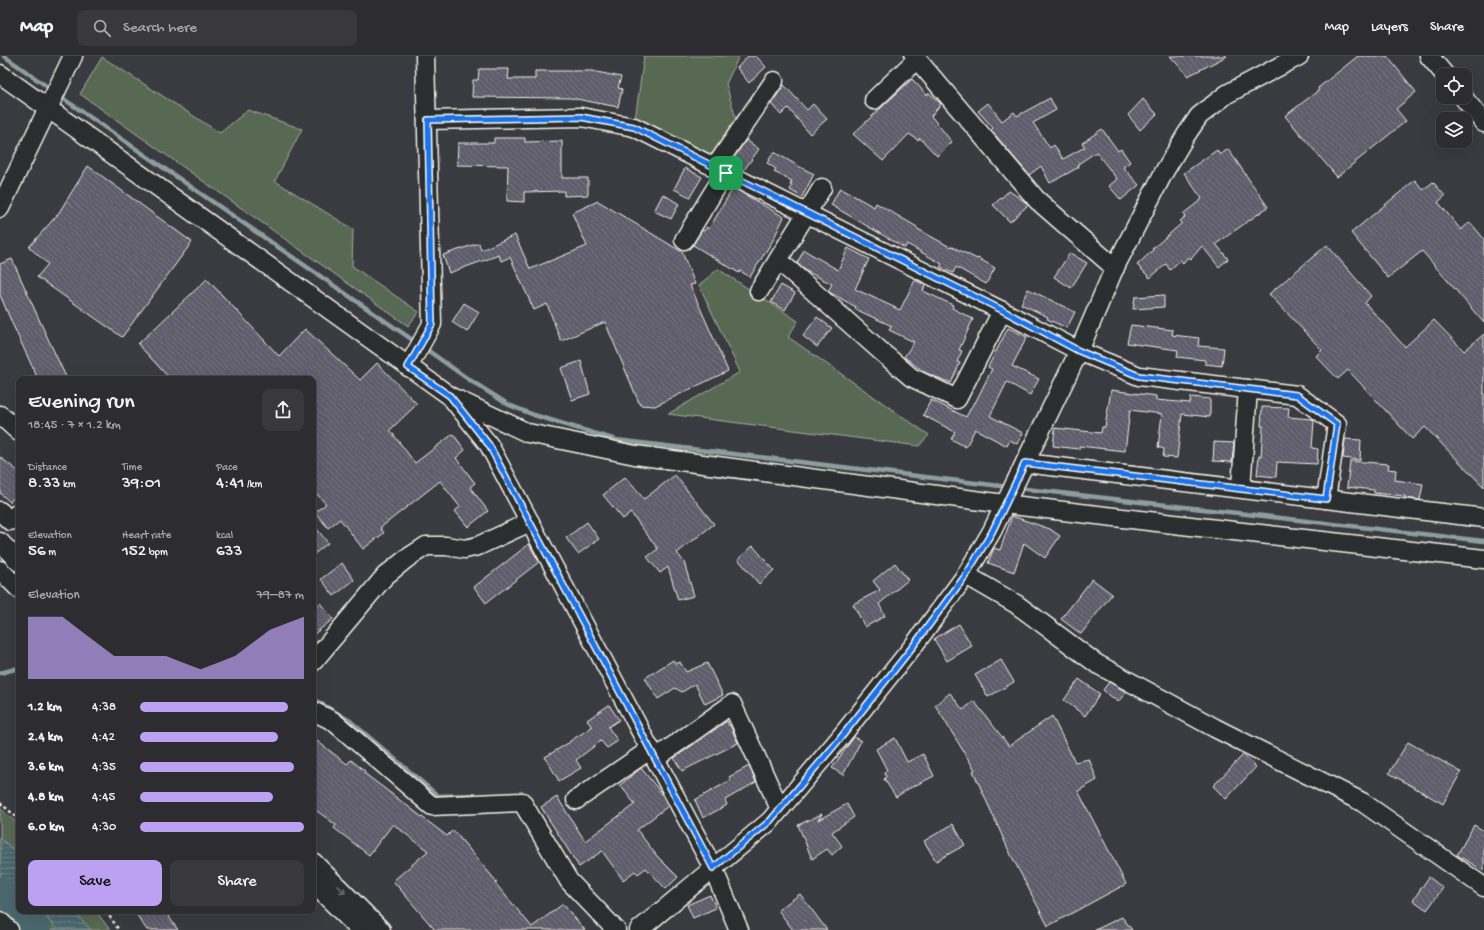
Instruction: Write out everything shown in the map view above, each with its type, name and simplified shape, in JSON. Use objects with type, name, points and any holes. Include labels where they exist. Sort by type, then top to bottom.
[{"type":"street","points":[[0,208],[73,56]]},
{"type":"street","points":[[412,361],[432,324],[428,120],[425,56]]},
{"type":"street","points":[[639,930],[770,821],[839,740],[914,645],[966,575],[992,532],[1079,351],[1115,268],[1164,172],[1186,135],[1199,116],[1227,94],[1299,56]]},
{"type":"street","points":[[1429,56],[1439,68]]},
{"type":"street","points":[[874,100],[916,58],[1038,200],[1115,268]]},
{"type":"street","points":[[0,74],[51,104],[412,361],[450,396],[489,445],[713,868],[739,930]]},
{"type":"street","points":[[684,240],[720,170],[774,81]]},
{"type":"street","points":[[1469,104],[1484,123]]},
{"type":"street","points":[[428,120],[581,117],[634,127],[1002,310],[1079,351],[1139,376],[1297,395],[1337,424],[1326,499]]},
{"type":"street","points":[[759,291],[808,214],[822,188]]},
{"type":"street","points":[[778,260],[911,377],[957,399],[1002,310]]},
{"type":"street","points":[[1241,488],[1248,389]]},
{"type":"street","points":[[450,396],[528,433],[635,455],[1233,531],[1484,559]]},
{"type":"street","points":[[0,415],[16,429]]},
{"type":"street","points":[[1023,467],[1241,488],[1484,518]]},
{"type":"street","points":[[316,658],[384,576],[426,546],[446,546],[465,549],[478,546],[530,522]]},
{"type":"street","points":[[0,542],[16,559]]},
{"type":"street","points":[[0,570],[16,586]]},
{"type":"street","points":[[966,575],[1016,604],[1097,664],[1215,728],[1362,802],[1484,887]]},
{"type":"street","points":[[576,800],[732,704],[780,809]]},
{"type":"street","points":[[316,712],[333,721],[432,806],[522,802],[569,881],[616,930]]},
{"type":"street","points":[[316,865],[381,930]]},
{"type":"street","points":[[316,886],[360,930]]},
{"type":"street","points":[[0,921],[8,930]]},
{"type":"path","points":[[0,803],[16,816]]},
{"type":"path","points":[[108,914],[119,930]]},
{"type":"green space","points":[[644,56],[739,56],[726,84],[738,126],[719,161],[634,127]]},
{"type":"green space","points":[[102,57],[220,133],[248,110],[302,129],[275,181],[353,229],[352,266],[419,312],[408,326],[80,94]]},
{"type":"green space","points":[[718,269],[798,321],[788,337],[929,435],[919,446],[668,414],[740,372],[699,285]]},
{"type":"green space","points":[[0,808],[16,822],[16,914],[98,914],[110,930],[0,930]]},
{"type":"water","points":[[0,838],[16,851],[16,892],[0,879]]},
{"type":"water","points":[[44,914],[76,914],[91,930],[57,930]]},
{"type":"building","points":[[748,56],[756,56],[766,67],[749,83],[737,68]]},
{"type":"building","points":[[1170,56],[1227,56],[1188,76]]},
{"type":"building","points":[[1358,56],[1387,56],[1416,92],[1396,109],[1406,121],[1337,177],[1285,116],[1319,90],[1318,88]]},
{"type":"building","points":[[479,69],[509,69],[508,79],[535,79],[535,71],[592,71],[621,77],[618,88],[622,89],[618,107],[571,98],[472,97],[473,80],[478,80]]},
{"type":"building","points":[[912,79],[927,95],[929,93],[941,104],[931,116],[952,142],[937,156],[920,138],[918,140],[909,134],[883,161],[853,134]]},
{"type":"building","points":[[784,85],[807,110],[813,104],[827,119],[810,134],[788,108],[781,115],[771,104]]},
{"type":"building","points":[[1050,98],[1056,110],[1033,123],[1050,148],[1054,145],[1063,159],[1085,147],[1082,143],[1102,129],[1118,151],[1121,149],[1130,162],[1123,167],[1139,185],[1121,200],[1109,186],[1117,179],[1096,152],[1078,164],[1079,167],[1050,183],[1041,166],[1029,175],[991,130],[993,128],[978,111],[988,103],[1002,121],[1014,112],[1017,116]]},
{"type":"building","points":[[1143,99],[1157,114],[1140,130],[1128,115]]},
{"type":"building","points":[[494,138],[525,138],[525,142],[562,141],[562,178],[588,178],[588,195],[564,196],[564,191],[524,192],[524,202],[507,201],[508,166],[457,165],[458,143],[494,143]]},
{"type":"building","points":[[746,140],[759,149],[744,170],[731,162]]},
{"type":"building","points":[[1228,149],[1268,207],[1216,244],[1228,259],[1219,267],[1202,246],[1191,259],[1188,257],[1183,263],[1180,260],[1170,270],[1166,264],[1150,278],[1137,265],[1153,250],[1152,249],[1182,223],[1180,221],[1185,217],[1183,214],[1202,199],[1184,173],[1217,150],[1220,155]]},
{"type":"building","points":[[774,152],[814,174],[802,197],[790,190],[792,181],[774,172],[776,169],[767,163]]},
{"type":"building","points":[[88,166],[192,242],[122,337],[37,277],[48,264],[29,247],[58,214]]},
{"type":"building","points":[[685,168],[702,177],[690,197],[674,189]]},
{"type":"building","points":[[1415,180],[1423,190],[1433,182],[1445,196],[1438,202],[1461,230],[1470,222],[1484,239],[1484,323],[1422,251],[1388,278],[1351,233]]},
{"type":"building","points":[[733,188],[784,217],[773,240],[750,277],[740,271],[739,273],[693,245],[702,230],[704,231],[707,227],[709,229]]},
{"type":"building","points":[[840,188],[874,207],[876,203],[950,247],[951,246],[977,259],[978,258],[995,268],[986,284],[956,267],[953,273],[940,267],[942,264],[907,244],[905,248],[831,205]]},
{"type":"building","points":[[1009,191],[1028,205],[1010,222],[993,205]]},
{"type":"building","points":[[663,194],[679,204],[671,219],[654,211]]},
{"type":"building","points":[[598,201],[682,252],[695,284],[690,285],[728,371],[655,406],[640,405],[605,322],[561,341],[547,304],[534,310],[510,257],[501,261],[499,255],[449,273],[443,255],[479,243],[481,250],[515,235],[530,269],[587,246],[572,213]]},
{"type":"building","points":[[1327,245],[1371,296],[1365,303],[1405,347],[1434,320],[1464,351],[1484,334],[1484,487],[1425,427],[1412,439],[1348,370],[1338,379],[1316,356],[1322,350],[1269,294]]},
{"type":"building","points":[[848,248],[869,259],[855,289],[900,310],[915,280],[925,285],[923,291],[953,305],[952,308],[973,319],[959,350],[962,351],[957,362],[960,363],[951,383],[926,373],[904,357],[914,342],[889,330],[892,326],[855,309],[856,307],[829,292],[828,291],[832,284],[806,271],[797,263],[804,250],[838,270]]},
{"type":"building","points":[[1070,253],[1087,263],[1071,288],[1054,277]]},
{"type":"building","points":[[12,259],[66,376],[37,376],[0,295],[0,264]]},
{"type":"building","points":[[207,279],[279,356],[305,329],[360,380],[377,363],[417,404],[390,430],[415,463],[453,434],[465,450],[456,458],[475,483],[470,487],[488,511],[468,527],[455,511],[460,507],[440,481],[380,528],[384,533],[363,549],[340,519],[328,528],[316,513],[316,511],[326,504],[316,493],[316,376],[167,376],[138,344]]},
{"type":"building","points":[[781,285],[795,293],[785,310],[771,302]]},
{"type":"building","points":[[1028,289],[1075,312],[1067,328],[1047,319],[1048,317],[1021,304]]},
{"type":"building","points":[[1164,295],[1164,307],[1133,309],[1135,297]]},
{"type":"building","points":[[464,303],[479,312],[467,332],[452,322]]},
{"type":"building","points":[[817,317],[832,328],[817,347],[803,336]]},
{"type":"building","points":[[1131,325],[1173,330],[1172,335],[1199,338],[1198,346],[1224,348],[1222,366],[1205,364],[1205,360],[1177,357],[1178,350],[1127,343]]},
{"type":"building","points":[[1008,328],[1027,337],[1012,366],[1039,379],[1030,395],[1007,382],[990,416],[1023,433],[1017,444],[1010,440],[1007,446],[975,429],[966,447],[951,439],[955,432],[923,415],[931,400],[966,417],[974,402],[975,403],[992,369],[988,367]]},
{"type":"building","points":[[581,361],[590,394],[572,400],[561,368]]},
{"type":"building","points":[[1111,390],[1156,396],[1156,400],[1190,403],[1191,397],[1210,399],[1210,417],[1182,414],[1177,458],[1163,457],[1164,449],[1158,447],[1162,414],[1130,410],[1125,451],[1079,446],[1079,449],[1053,446],[1055,428],[1101,433],[1102,427],[1105,427]]},
{"type":"building","points":[[1262,407],[1289,408],[1288,417],[1312,419],[1314,421],[1312,448],[1318,449],[1317,464],[1277,462],[1276,477],[1257,475],[1259,456],[1261,456],[1263,426],[1261,426]]},
{"type":"building","points":[[1345,439],[1361,440],[1360,460],[1343,458]]},
{"type":"building","points":[[1214,442],[1234,443],[1232,462],[1213,461]]},
{"type":"building","points":[[0,457],[16,470],[16,495],[10,502],[0,493]]},
{"type":"building","points":[[1350,461],[1389,464],[1388,469],[1396,470],[1395,480],[1423,484],[1420,500],[1405,498],[1405,496],[1374,493],[1374,490],[1347,487]]},
{"type":"building","points":[[675,475],[714,524],[677,553],[684,562],[694,596],[678,600],[668,567],[660,573],[647,557],[658,549],[631,513],[623,519],[603,495],[625,477],[644,499]]},
{"type":"building","points":[[1012,516],[1050,529],[1060,536],[1045,558],[1024,543],[1014,572],[988,563],[994,548],[1000,550]]},
{"type":"building","points":[[587,522],[599,539],[578,554],[566,538]]},
{"type":"building","points":[[316,528],[328,543],[316,553]]},
{"type":"building","points":[[529,544],[539,562],[486,603],[474,587]]},
{"type":"building","points":[[753,546],[774,570],[759,584],[738,559]]},
{"type":"building","points":[[342,563],[354,580],[334,596],[321,579]]},
{"type":"building","points":[[895,563],[908,580],[879,604],[885,616],[865,627],[853,604],[880,590],[873,581]]},
{"type":"building","points":[[1092,579],[1112,594],[1081,634],[1061,619]]},
{"type":"building","points":[[320,603],[333,619],[316,633],[316,606]]},
{"type":"building","points":[[959,624],[972,646],[947,661],[934,639]]},
{"type":"building","points":[[673,660],[676,664],[680,662],[686,672],[707,663],[723,695],[705,704],[695,684],[682,692],[675,688],[658,699],[645,678]]},
{"type":"building","points":[[1001,660],[1014,682],[988,697],[975,675]]},
{"type":"building","points":[[1079,679],[1100,694],[1085,716],[1064,700]]},
{"type":"building","points":[[1109,682],[1126,692],[1118,702],[1103,690]]},
{"type":"building","points":[[950,693],[963,710],[974,701],[1009,746],[1052,716],[1075,762],[1089,759],[1097,780],[1078,791],[1126,884],[1048,926],[1009,851],[973,771],[975,770],[935,705]]},
{"type":"building","points":[[609,705],[619,720],[608,727],[618,741],[607,748],[601,741],[576,760],[581,768],[559,781],[545,757],[592,727],[587,720]]},
{"type":"building","points":[[727,721],[738,743],[682,771],[674,758]]},
{"type":"building","points":[[854,737],[861,741],[843,775],[832,768]]},
{"type":"building","points":[[895,738],[907,762],[923,754],[934,776],[896,797],[884,779],[886,777],[884,773],[887,770],[876,749]]},
{"type":"building","points":[[316,740],[347,764],[351,760],[365,771],[364,773],[447,836],[453,830],[497,882],[495,883],[532,927],[563,904],[585,930],[435,930],[393,881],[428,851],[393,824],[369,855],[334,828],[336,825],[316,810]]},
{"type":"building","points":[[1408,742],[1461,772],[1443,804],[1389,773]]},
{"type":"building","points":[[1243,755],[1256,767],[1226,799],[1213,786]]},
{"type":"building","points":[[749,766],[756,782],[725,800],[727,805],[703,818],[695,800],[731,780],[729,777]]},
{"type":"building","points":[[641,768],[662,794],[668,806],[637,830],[657,856],[678,877],[666,889],[646,868],[638,874],[635,871],[623,880],[602,851],[579,867],[541,807],[557,797],[585,841],[635,804],[620,785]]},
{"type":"building","points":[[847,804],[854,817],[832,832],[842,846],[832,855],[827,849],[812,859],[798,825],[822,814],[818,820]]},
{"type":"building","points":[[953,824],[965,845],[936,861],[924,841]]},
{"type":"building","points":[[1474,825],[1484,831],[1484,871],[1457,855]]},
{"type":"building","points":[[1429,877],[1443,888],[1427,910],[1413,900]]},
{"type":"building","points":[[800,894],[827,930],[793,930],[778,910]]},
{"type":"building","points":[[710,895],[716,908],[693,918],[687,905]]},
{"type":"building","points":[[136,914],[167,914],[178,930],[147,930]]},
{"type":"building","points":[[1122,917],[1132,930],[1095,930]]},
{"type":"waterway","points":[[4,56],[52,90]]},
{"type":"waterway","points":[[58,95],[417,343]]},
{"type":"waterway","points":[[423,347],[468,379],[509,405],[534,415],[616,440],[1009,487]]},
{"type":"waterway","points":[[1017,488],[1484,541]]},
{"type":"waterway","points":[[0,673],[16,669]]},
{"type":"waterway","points":[[316,701],[350,721],[438,796],[474,795]]},
{"type":"waterway","points":[[0,891],[16,908]]},
{"type":"waterway","points":[[22,914],[37,930]]},
{"type":"route","points":[[581,117],[634,127],[726,173],[1002,310],[1079,351],[1139,376],[1297,395],[1337,424],[1326,499],[1025,463],[1004,504],[992,532],[966,575],[914,645],[839,740],[770,821],[713,868],[489,445],[450,396],[408,367],[432,324],[428,120],[581,117]]}]
